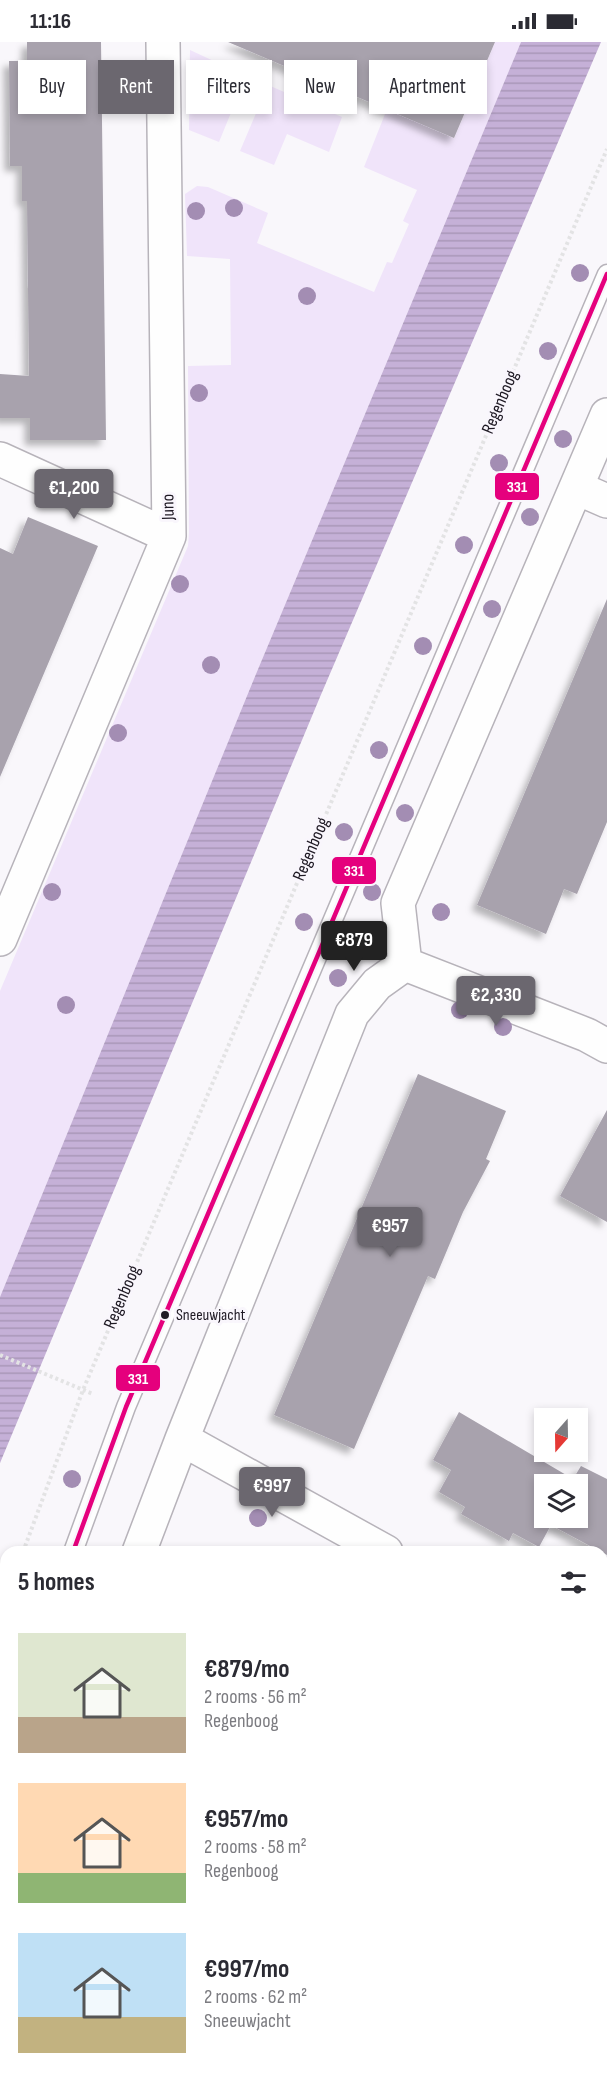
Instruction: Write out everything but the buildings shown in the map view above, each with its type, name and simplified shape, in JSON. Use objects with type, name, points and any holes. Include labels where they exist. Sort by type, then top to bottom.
[{"type":"street","name":"Juno","points":[[0,939],[169,536],[163,42]]},
{"type":"street","points":[[405,964],[398,903],[607,415]]},
{"type":"street","points":[[0,459],[169,536]]},
{"type":"street","points":[[577,488],[607,501]]},
{"type":"street","points":[[405,964],[587,1035],[607,1046]]},
{"type":"street","points":[[141,1546],[352,1014],[377,984],[405,964]]},
{"type":"street","points":[[182,1439],[375,1546]]},
{"type":"lane","points":[[75,1546],[126,1407],[607,274]]},
{"type":"path","name":"Regenboog","points":[[25,1546],[83,1390],[607,149]]},
{"type":"path","points":[[0,1355],[83,1390]]},
{"type":"shaded area","points":[[495,42],[521,42],[256,674],[0,1297],[0,991],[188,546],[188,366],[231,365],[230,259],[187,256],[185,194],[197,186],[208,187],[268,213],[257,243],[374,292],[387,262],[392,263],[409,224],[403,221],[417,190],[364,167],[385,114],[399,114],[454,138],[464,114],[487,114],[487,61]]},
{"type":"shaded area","points":[[521,42],[601,42],[320,697],[0,1463],[0,1297],[256,674]]},
{"type":"shaded area","points":[[190,50],[212,60],[190,60]]},
{"type":"shaded area","points":[[272,87],[284,92],[284,114],[335,114],[342,117],[329,152],[287,134],[274,165],[240,151],[256,114],[272,114]]},
{"type":"shaded area","points":[[189,114],[230,114],[219,142],[189,130]]},
{"type":"transit line","name":"331","points":[[75,1546],[126,1407],[607,274]]},
{"type":"place","name":"Sneeuwjacht","points":[[165,1315]]}]
